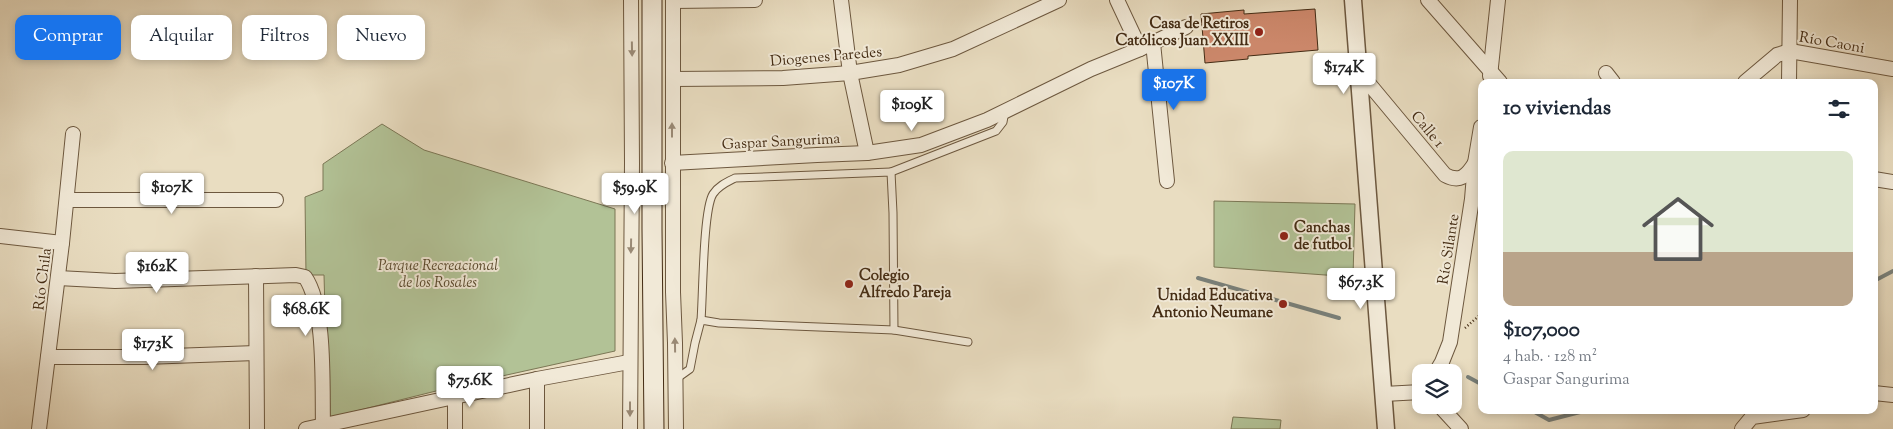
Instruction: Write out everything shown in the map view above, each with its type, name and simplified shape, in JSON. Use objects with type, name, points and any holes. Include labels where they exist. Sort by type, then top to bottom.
[{"type":"main road","points":[[652,0],[654,429]]},
{"type":"street","points":[[630,429],[631,0]]},
{"type":"street","points":[[676,429],[672,292],[673,0],[755,0]]},
{"type":"street","points":[[841,0],[850,73],[867,154]]},
{"type":"street","name":"Diogenes Paredes","points":[[672,80],[783,78],[850,73],[899,65],[953,49],[1059,0]]},
{"type":"street","points":[[1117,0],[1140,49]]},
{"type":"street","points":[[1352,0],[1386,429]]},
{"type":"street","points":[[1428,0],[1490,77]]},
{"type":"street","points":[[1490,77],[1498,0]]},
{"type":"street","points":[[1789,79],[1790,0]]},
{"type":"street","name":"Gaspar Sangurima","points":[[672,163],[867,154],[921,145],[986,120],[1091,69],[1140,49],[1186,27]]},
{"type":"street","points":[[1153,43],[1167,181]]},
{"type":"street","name":"Río Caoni","points":[[1749,79],[1777,55],[1790,50],[1893,69]]},
{"type":"street","name":"Calle 1","points":[[1358,82],[1365,82],[1370,85],[1445,175],[1452,179],[1461,178],[1469,172],[1475,163]]},
{"type":"street","name":"Río Chila","points":[[39,429],[67,200],[73,134]]},
{"type":"street","name":"Río Silante","points":[[1441,364],[1450,342],[1472,199],[1478,145]]},
{"type":"street","points":[[1878,180],[1893,182]]},
{"type":"street","points":[[67,200],[276,200]]},
{"type":"street","points":[[0,236],[62,243]]},
{"type":"street","points":[[58,278],[115,281],[256,276],[300,276],[305,278],[309,283],[321,332],[323,425]]},
{"type":"street","points":[[256,276],[257,429]]},
{"type":"street","points":[[48,356],[144,357],[256,353]]},
{"type":"street","points":[[306,429],[323,425],[355,423],[455,397],[629,362]]},
{"type":"street","points":[[537,379],[537,429]]},
{"type":"street","points":[[1384,394],[1412,392]]},
{"type":"street","points":[[455,397],[455,429]]},
{"type":"street","points":[[1447,414],[1461,429]]},
{"type":"street","points":[[1742,429],[1752,417],[1774,414]]},
{"type":"lane","points":[[675,379],[690,369],[701,320],[707,212],[712,194],[721,186],[735,178],[891,172],[996,131],[1004,122],[1006,111]]},
{"type":"lane","points":[[891,172],[894,330]]},
{"type":"lane","points":[[701,320],[719,323],[894,330],[968,342]]},
{"type":"green space","name":"Parque Recreacional de los Rosales","points":[[382,124],[424,150],[615,209],[615,351],[448,388],[328,418],[324,275],[306,275],[305,197],[323,190],[323,164]]},
{"type":"green space","name":"Canchas de futbol","points":[[1214,201],[1355,204],[1353,277],[1214,267]]},
{"type":"green space","points":[[1233,417],[1281,420],[1280,429],[1231,429]]},
{"type":"building","name":"Casa de Retiros Católicos Juan XXIII","points":[[1315,9],[1318,50],[1248,56],[1248,59],[1205,63],[1201,14],[1244,10],[1244,14]]},
{"type":"waterway","points":[[1878,279],[1893,271]]},
{"type":"waterway","points":[[1198,278],[1339,318]]},
{"type":"waterway","points":[[1468,377],[1478,382]]},
{"type":"waterway","points":[[1538,414],[1549,420],[1572,414]]},
{"type":"place","name":"Casa de Retiros Católicos Juan XXIII","points":[[1259,32]]},
{"type":"place","name":"Canchas de futbol","points":[[1284,236]]},
{"type":"place","name":"Colegio Alfredo Pareja","points":[[849,284]]},
{"type":"place","name":"Unidad Educativa Antonio Neumane","points":[[1283,304]]}]
